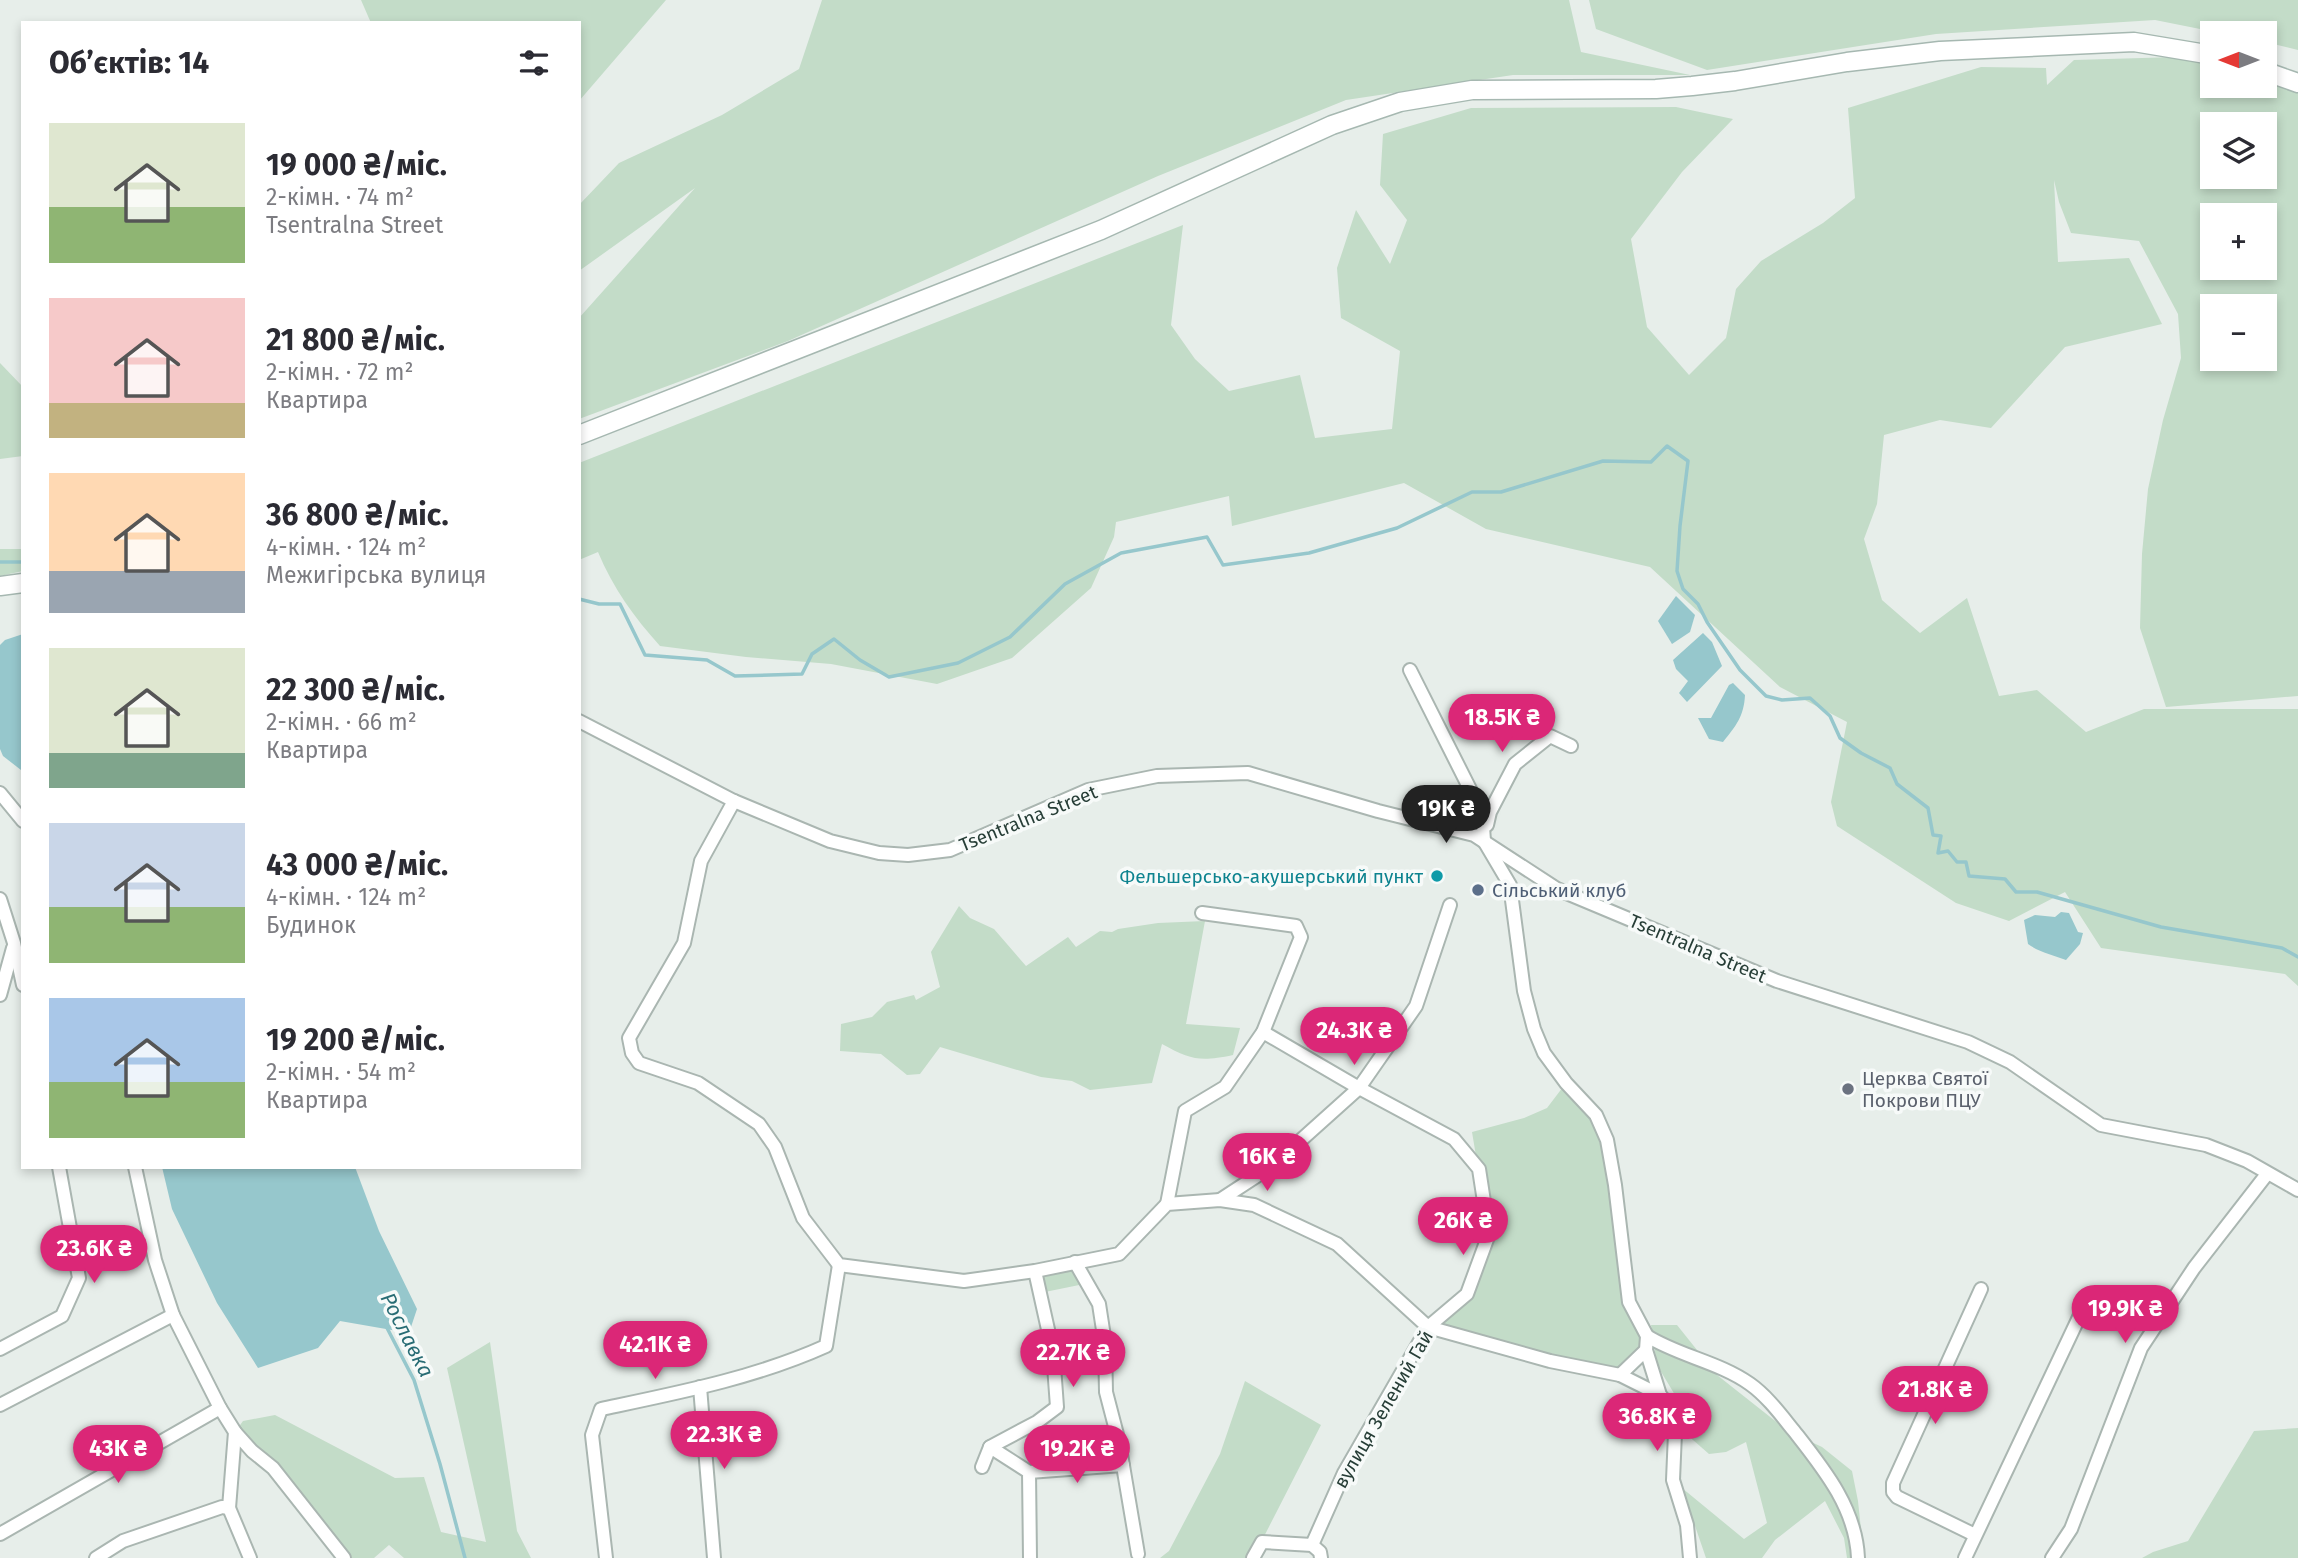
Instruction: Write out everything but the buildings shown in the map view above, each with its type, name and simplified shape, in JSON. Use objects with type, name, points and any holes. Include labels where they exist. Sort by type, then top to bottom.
[{"type":"main road","points":[[581,434],[1101,230],[1332,125],[1400,102],[1472,90],[1656,89],[1735,82],[1847,62],[1954,50],[2134,42],[2200,53]]},
{"type":"main road","points":[[2277,76],[2298,83]]},
{"type":"main road","points":[[0,586],[21,583]]},
{"type":"street","points":[[1410,670],[1482,813],[1484,842],[1510,886],[1524,990],[1534,1029],[1544,1053],[1566,1083],[1596,1115],[1607,1140],[1629,1302],[1647,1336],[1646,1350],[1660,1395],[1673,1410],[1673,1480],[1687,1525],[1690,1558]]},
{"type":"street","name":"Tsentralna Street","points":[[581,722],[734,801],[830,841],[879,853],[908,855],[950,850],[1088,790],[1157,776],[1248,772],[1378,811],[1474,835],[1557,889],[1777,981],[1968,1042],[2010,1062],[2101,1125],[2206,1145],[2247,1161],[2298,1190]]},
{"type":"street","points":[[1484,842],[1490,812],[1516,764],[1550,736],[1571,746]]},
{"type":"street","points":[[0,793],[21,819]]},
{"type":"street","points":[[734,801],[701,861],[684,943],[629,1038],[632,1053],[639,1063],[698,1083],[759,1124],[775,1147],[803,1218],[839,1265],[964,1281],[1119,1254],[1167,1204],[1185,1111],[1225,1087],[1263,1032],[1301,937],[1296,926],[1202,913]]},
{"type":"street","points":[[0,899],[21,976]]},
{"type":"street","points":[[1220,1200],[1272,1166],[1359,1088],[1416,1006],[1450,905]]},
{"type":"street","points":[[0,995],[14,943]]},
{"type":"street","name":"вулиця Зелений Гай","points":[[1263,1032],[1454,1139],[1479,1169],[1489,1234],[1467,1294],[1428,1327],[1344,1473],[1312,1545]]},
{"type":"street","points":[[0,1349],[62,1316],[79,1278],[59,1169]]},
{"type":"street","points":[[135,1169],[155,1260],[173,1315],[219,1408],[252,1451],[273,1468],[344,1558]]},
{"type":"street","points":[[2052,1558],[2071,1530],[2141,1349],[2194,1268],[2267,1174]]},
{"type":"street","points":[[1167,1204],[1220,1200],[1254,1205],[1337,1244],[1428,1327],[1550,1361],[1620,1376],[1660,1395]]},
{"type":"street","points":[[1075,1262],[1099,1304],[1105,1343],[1106,1392],[1123,1465],[1138,1555]]},
{"type":"street","points":[[606,1558],[592,1435],[601,1409],[700,1387],[798,1359],[827,1346],[839,1265]]},
{"type":"street","points":[[982,1467],[990,1447],[1037,1422],[1057,1407],[1053,1352],[1035,1270]]},
{"type":"street","points":[[1975,1535],[1897,1497],[1893,1492],[1893,1483],[1981,1289]]},
{"type":"street","points":[[1965,1558],[2091,1294]]},
{"type":"street","points":[[0,1405],[173,1315]]},
{"type":"street","points":[[1647,1336],[1751,1385],[1779,1413],[1823,1467],[1839,1493],[1852,1525],[1858,1558]]},
{"type":"street","points":[[1620,1376],[1646,1350]]},
{"type":"street","points":[[700,1387],[715,1558]]},
{"type":"street","points":[[0,1534],[219,1408]]},
{"type":"street","points":[[236,1432],[229,1508],[250,1558]]},
{"type":"street","points":[[990,1447],[1029,1472],[1123,1465]]},
{"type":"street","points":[[1029,1472],[1030,1558]]},
{"type":"street","points":[[96,1558],[123,1541],[222,1507],[229,1508]]},
{"type":"street","points":[[1253,1558],[1262,1542],[1312,1545],[1320,1552],[1321,1558]]},
{"type":"green space","points":[[361,0],[666,0],[581,99],[581,21],[370,21]]},
{"type":"green space","points":[[822,0],[1569,0],[1581,52],[1690,75],[1513,75],[1346,100],[1158,176],[788,341],[581,418],[581,316],[695,188],[581,270],[581,203],[619,163],[722,115],[799,69]]},
{"type":"green space","points":[[1589,0],[2298,0],[2298,50],[2277,45],[2277,21],[2200,21],[2200,29],[2155,20],[1936,34],[1707,70],[1596,29]]},
{"type":"green space","points":[[2176,57],[2200,63],[2200,98],[2277,98],[2277,85],[2298,93],[2298,696],[2166,707],[2140,628],[2142,554],[2148,489],[2163,420],[2181,358],[2178,314],[2139,241],[2071,233],[2054,180],[2058,262],[2129,258],[2162,324],[2065,347],[1991,428],[1940,420],[1884,435],[1877,504],[1864,539],[1882,600],[1920,633],[1967,598],[1999,696],[2037,690],[2086,732],[2144,709],[2298,709],[2298,986],[2285,974],[2101,948],[2065,892],[2009,921],[1956,903],[1837,826],[1831,802],[1847,722],[1780,687],[1650,567],[1486,529],[1404,483],[1232,526],[1229,496],[1116,522],[1114,537],[1091,588],[1012,658],[937,684],[831,664],[660,646],[625,602],[598,552],[581,559],[581,462],[1183,225],[1171,325],[1195,359],[1229,391],[1300,375],[1315,438],[1392,429],[1400,351],[1341,318],[1337,268],[1356,210],[1390,264],[1407,220],[1380,185],[1383,134],[1471,108],[1676,107],[1733,119],[1682,172],[1631,239],[1647,327],[1689,375],[1726,338],[1736,289],[1761,261],[1823,223],[1855,198],[1848,108],[1981,67],[2046,68],[2047,85],[2074,60]]},
{"type":"green space","points":[[0,363],[21,385],[21,456],[0,459]]},
{"type":"green space","points":[[0,549],[21,549],[21,571],[0,576]]},
{"type":"green space","points":[[959,906],[970,918],[994,929],[1026,966],[1068,937],[1076,947],[1100,931],[1112,932],[1158,923],[1205,921],[1186,1024],[1240,1028],[1233,1055],[1196,1058],[1162,1044],[1152,1083],[1090,1090],[1072,1081],[1041,1077],[940,1047],[920,1074],[907,1075],[881,1054],[840,1051],[841,1024],[872,1017],[887,1002],[914,995],[916,1000],[940,987],[931,952]]},
{"type":"green space","points":[[1566,1083],[1607,1140],[1629,1302],[1646,1350],[1620,1375],[1428,1327],[1467,1294],[1489,1234],[1472,1132],[1524,1118],[1547,1108]]},
{"type":"green space","points":[[1075,1262],[1089,1283],[1040,1293],[1035,1271]]},
{"type":"green space","points":[[1651,1325],[1677,1325],[1717,1375],[1788,1431],[1822,1447],[1852,1471],[1864,1558],[1847,1558],[1844,1538],[1825,1501],[1775,1540],[1762,1558],[1706,1558],[1682,1488],[1744,1539],[1767,1523],[1746,1442],[1726,1452],[1709,1454],[1685,1433],[1678,1400],[1657,1365]]},
{"type":"green space","points":[[490,1342],[517,1531],[531,1558],[404,1558],[389,1545],[374,1558],[344,1558],[235,1432],[243,1421],[275,1415],[395,1478],[424,1477],[441,1532],[486,1542],[447,1368]]},
{"type":"green space","points":[[1245,1381],[1321,1425],[1253,1558],[1160,1558],[1169,1551],[1220,1454]]},
{"type":"green space","points":[[2298,1428],[2298,1558],[2142,1558],[2188,1541],[2254,1431]]},
{"type":"water","points":[[1676,596],[1695,615],[1690,632],[1672,644],[1658,621]]},
{"type":"water","points":[[1703,633],[1712,642],[1722,666],[1687,702],[1679,693],[1688,681],[1676,669],[1673,660]]},
{"type":"water","points":[[21,635],[21,770],[3,756],[0,749],[0,645],[5,640]]},
{"type":"water","points":[[1733,683],[1745,695],[1741,715],[1723,742],[1709,739],[1698,718],[1711,718],[1729,685]]},
{"type":"water","points":[[2061,912],[2069,913],[2078,932],[2083,933],[2080,944],[2066,960],[2028,944],[2024,920],[2035,915],[2055,917]]},
{"type":"water","points":[[162,1169],[356,1169],[379,1231],[417,1309],[409,1333],[340,1321],[318,1348],[258,1368],[217,1303],[172,1209]]},
{"type":"waterway","points":[[581,600],[599,604],[620,604],[645,655],[707,660],[735,676],[802,674],[812,654],[834,639],[860,660],[889,677],[958,663],[1010,637],[1065,584],[1121,553],[1207,537],[1223,565],[1309,553],[1397,528],[1472,492],[1501,492],[1603,461],[1651,462],[1667,446],[1688,461],[1677,571],[1683,589],[1698,604],[1740,670],[1766,696],[1782,700],[1810,698],[1830,716],[1840,738],[1890,768],[1897,784],[1928,808],[1933,835],[1941,836],[1938,853],[1948,851],[1957,862],[1966,862],[1969,876],[2005,879],[2016,892],[2037,892],[2161,927],[2282,948],[2298,957]]},
{"type":"waterway","name":"Рославка","points":[[0,562],[21,562]]},
{"type":"waterway","name":"Рославка","points":[[386,1326],[414,1380],[465,1558]]},
{"type":"place","name":"Фельшерсько-акушерський пункт","points":[[1437,876]]},
{"type":"place","name":"Сільський клуб","points":[[1478,890]]},
{"type":"place","name":"Церква Святої Покрови ПЦУ","points":[[1848,1089]]}]
